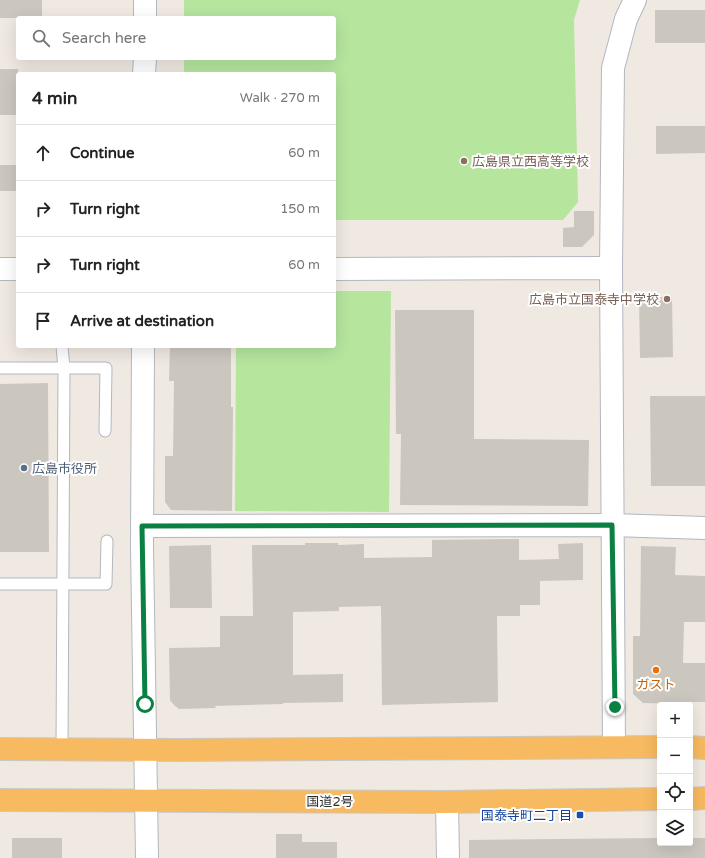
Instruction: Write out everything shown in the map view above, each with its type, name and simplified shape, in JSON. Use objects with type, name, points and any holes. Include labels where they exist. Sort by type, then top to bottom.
[{"type":"highway","points":[[0,749],[180,750],[657,747]]},
{"type":"highway","points":[[693,747],[705,748]]},
{"type":"highway","points":[[693,799],[705,798]]},
{"type":"highway","name":"国道2号","points":[[0,800],[447,802],[657,799]]},
{"type":"street","points":[[145,0],[145,16]]},
{"type":"street","points":[[614,747],[615,707],[612,525],[611,268],[613,68],[626,19],[635,0]]},
{"type":"street","points":[[144,72],[145,60]]},
{"type":"street","points":[[336,268],[611,268]]},
{"type":"street","points":[[0,269],[16,269]]},
{"type":"street","points":[[142,348],[142,526],[147,858]]},
{"type":"street","points":[[142,526],[612,525],[705,528]]},
{"type":"street","points":[[447,802],[448,858]]},
{"type":"street","points":[[693,802],[705,804]]},
{"type":"lane","points":[[62,348],[64,369],[62,749]]},
{"type":"lane","points":[[0,368],[106,368],[105,431]]},
{"type":"lane","points":[[0,584],[106,584],[107,541]]},
{"type":"green space","name":"広島県立西高等学校","points":[[184,0],[580,0],[574,20],[578,202],[563,220],[336,220],[336,72],[184,72],[184,60],[336,60],[336,16],[184,16]]},
{"type":"green space","points":[[336,291],[391,291],[389,512],[235,511],[236,348],[336,348]]},
{"type":"building","points":[[0,0],[42,0],[42,16],[16,16],[16,18],[0,18]]},
{"type":"building","points":[[655,10],[705,10],[705,43],[655,43]]},
{"type":"building","points":[[0,69],[18,69],[18,72],[16,72],[16,115],[0,115]]},
{"type":"building","points":[[656,126],[705,126],[705,153],[656,154]]},
{"type":"building","points":[[0,165],[16,165],[16,191],[0,191]]},
{"type":"building","points":[[574,211],[594,211],[594,235],[582,247],[563,247],[563,228],[574,227]]},
{"type":"building","points":[[639,297],[672,297],[673,357],[640,358]]},
{"type":"building","points":[[395,310],[474,310],[474,439],[589,440],[588,506],[400,505],[401,434],[396,434]]},
{"type":"building","points":[[170,348],[231,348],[231,407],[233,407],[232,511],[171,510],[165,502],[165,456],[173,456],[174,381],[169,381]]},
{"type":"building","name":"広島市役所","points":[[48,383],[49,552],[0,552],[0,384]]},
{"type":"building","points":[[650,396],[705,396],[705,486],[651,486]]},
{"type":"building","points":[[519,539],[519,560],[559,559],[558,544],[583,543],[583,580],[540,581],[540,605],[520,605],[520,616],[497,616],[498,702],[382,705],[381,606],[339,607],[339,611],[293,612],[293,675],[343,674],[343,702],[283,703],[179,709],[170,700],[169,648],[220,647],[220,616],[253,616],[252,545],[305,545],[305,543],[338,543],[338,545],[364,544],[364,558],[432,557],[432,540]]},
{"type":"building","points":[[211,545],[212,608],[170,608],[169,546]]},
{"type":"building","points":[[641,546],[676,547],[675,575],[705,576],[705,622],[684,622],[683,663],[705,663],[705,702],[643,703],[633,694],[633,636],[640,636]]},
{"type":"building","points":[[276,834],[302,834],[302,842],[337,842],[337,858],[276,858]]},
{"type":"building","points":[[12,838],[62,838],[62,858],[12,858]]},
{"type":"building","points":[[657,838],[657,846],[693,846],[693,838],[705,838],[705,858],[469,858],[469,840]]},
{"type":"place","name":"広島県立西高等学校","points":[[464,161]]},
{"type":"place","name":"広島市立国泰寺中学校","points":[[667,299]]},
{"type":"place","name":"広島市役所","points":[[24,468]]},
{"type":"place","name":"ガスト","points":[[656,670]]},
{"type":"place","name":"国泰寺町二丁目","points":[[580,815]]},
{"type":"route","points":[[145,704],[142,526],[612,525],[615,707]]}]
